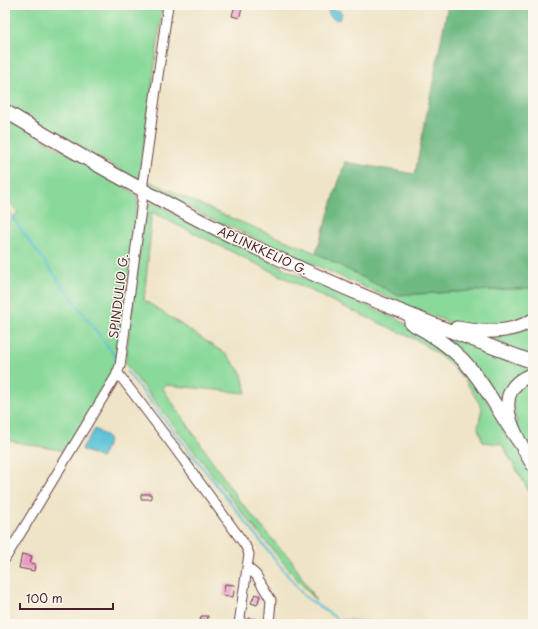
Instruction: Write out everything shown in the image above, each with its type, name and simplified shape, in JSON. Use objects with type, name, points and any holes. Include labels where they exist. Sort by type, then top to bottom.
[{"type":"highway","name":"APLINKKELIO G.","points":[[5,111],[91,162],[142,190],[246,243],[371,300],[456,334],[533,362]]},
{"type":"highway","points":[[371,300],[423,329],[452,349],[479,380],[533,464]]},
{"type":"highway","points":[[424,320],[477,332],[490,332],[511,329],[533,320]]},
{"type":"highway","points":[[520,442],[508,415],[508,398],[518,382],[533,374]]},
{"type":"street","name":"SPINDULIO G.","points":[[5,559],[118,372],[122,359],[142,190],[168,5]]},
{"type":"street","points":[[118,372],[245,545],[249,554],[248,568],[239,624]]},
{"type":"street","points":[[248,568],[256,575],[271,600],[269,624]]},
{"type":"green space","points":[[5,5],[163,5],[140,176],[138,178],[134,178],[5,105]]},
{"type":"green space","points":[[448,5],[533,5],[533,288],[397,295],[316,253],[345,162],[415,174]]},
{"type":"green space","points":[[5,117],[129,189],[134,193],[138,200],[117,364],[68,449],[65,451],[5,440],[5,228],[18,212],[5,197]]},
{"type":"green space","points":[[147,180],[214,211],[316,253],[397,295],[533,288],[533,317],[517,325],[462,326],[449,322],[416,310],[203,215],[147,185]]},
{"type":"green space","points":[[154,203],[297,275],[395,318],[424,334],[458,359],[516,443],[533,473],[533,498],[502,445],[483,442],[478,428],[482,408],[465,380],[447,361],[419,341],[342,306],[151,212],[144,300],[227,355],[242,374],[246,393],[166,385],[163,389],[239,500],[291,559],[316,601],[243,513],[125,364],[146,205]]},
{"type":"green space","points":[[533,323],[533,357],[474,336]]},
{"type":"green space","points":[[435,332],[533,367],[502,411]]},
{"type":"green space","points":[[533,378],[533,457],[517,431],[512,395]]},
{"type":"water","points":[[330,9],[340,11],[342,13],[340,19],[336,20],[331,17],[328,12]]},
{"type":"water","points":[[95,429],[106,436],[109,441],[101,458],[83,450],[82,448]]},
{"type":"building","points":[[235,5],[243,5],[239,18],[232,16]]},
{"type":"building","points":[[141,494],[151,494],[151,499],[141,499]]},
{"type":"building","points":[[22,554],[32,556],[30,563],[35,564],[34,571],[19,568]]},
{"type":"building","points":[[225,584],[235,585],[233,597],[223,596]]},
{"type":"building","points":[[255,594],[260,596],[257,605],[251,603]]},
{"type":"building","points":[[201,616],[208,616],[207,624],[200,624]]},
{"type":"building","points":[[248,618],[260,620],[259,624],[247,624]]},
{"type":"waterway","points":[[5,208],[117,359]]},
{"type":"waterway","points":[[127,372],[304,596],[339,620],[402,624]]}]
